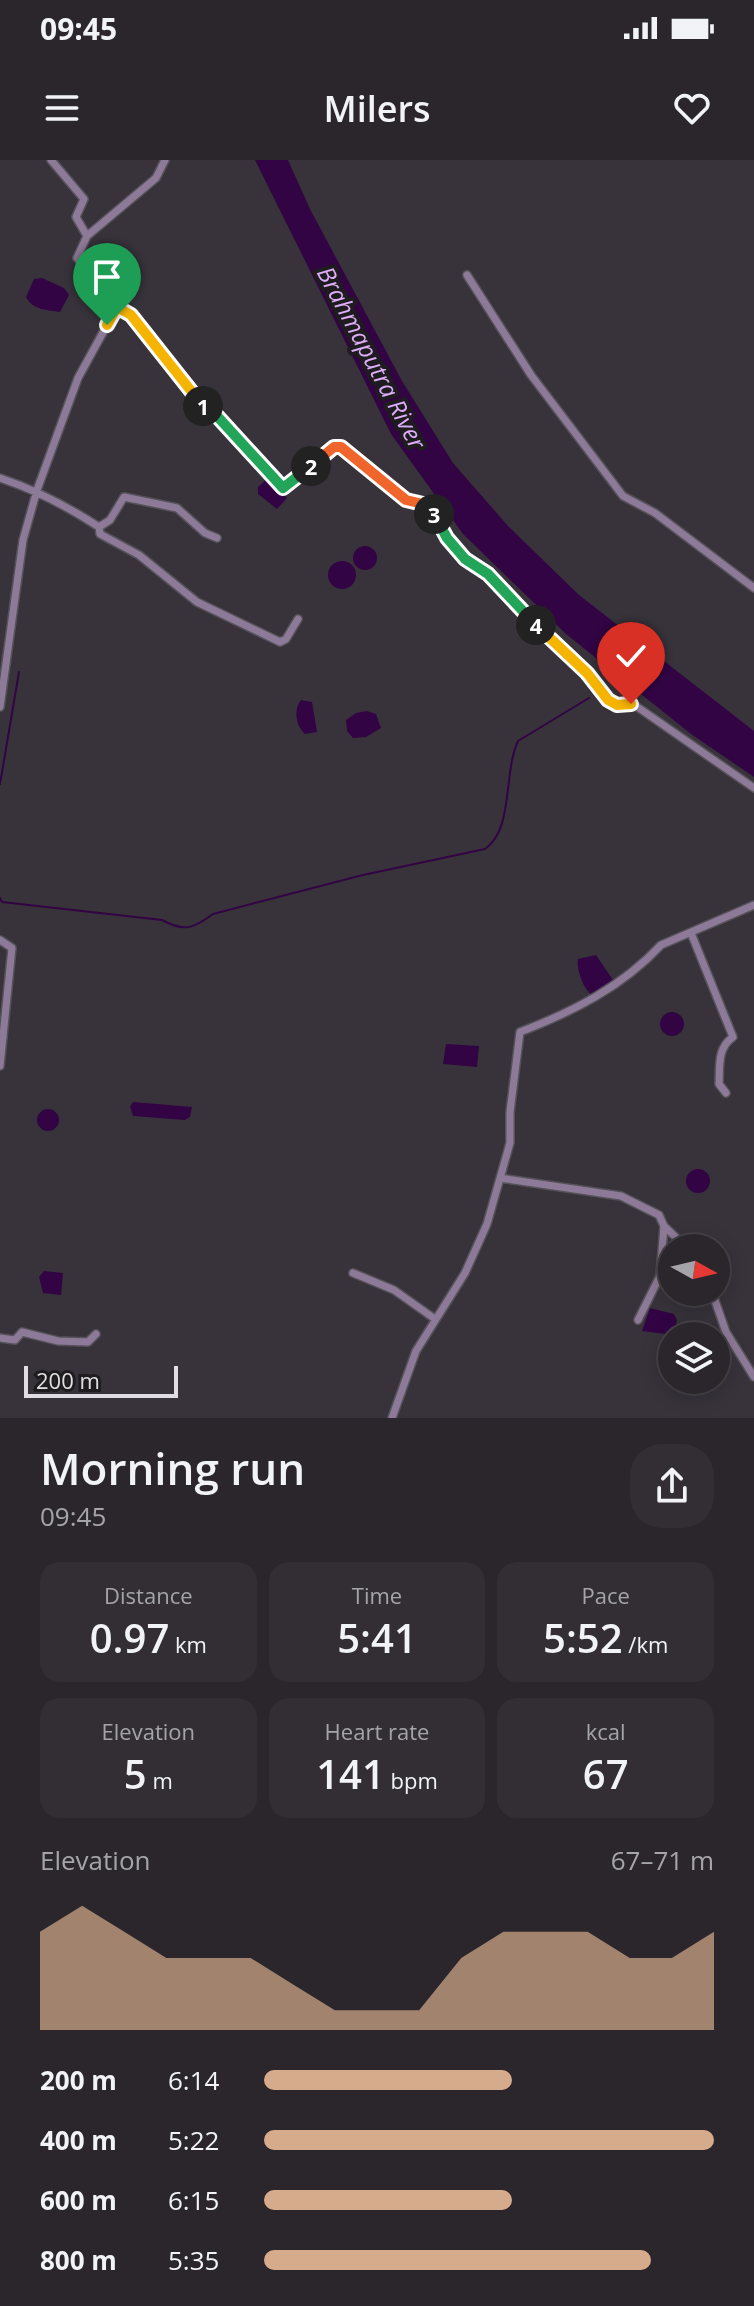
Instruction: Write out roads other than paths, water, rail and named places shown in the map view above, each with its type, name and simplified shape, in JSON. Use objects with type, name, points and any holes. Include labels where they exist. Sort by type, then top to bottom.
[{"type":"street","points":[[51,160],[84,199],[76,217],[87,236]]},
{"type":"street","points":[[0,707],[23,540],[37,490],[78,378],[117,307],[117,301],[77,258],[87,236],[146,188],[156,178],[165,160]]},
{"type":"street","points":[[467,275],[531,375],[623,496],[655,513],[754,588]]},
{"type":"street","points":[[117,307],[147,330],[206,410],[217,416],[280,486],[287,488],[334,447],[343,448],[406,500],[432,510],[447,538],[465,559],[488,574],[587,673],[608,700],[636,706],[754,788]]},
{"type":"street","points":[[0,478],[37,490],[99,527],[107,539],[139,555],[189,597],[228,619],[280,642],[286,639],[298,619]]},
{"type":"street","points":[[99,527],[110,520],[124,497],[177,508],[205,533],[217,538]]},
{"type":"street","points":[[392,1418],[416,1351],[476,1253],[510,1143],[520,1032],[548,1023],[593,1000],[651,957],[661,945],[754,905]]},
{"type":"street","points":[[691,933],[733,1037],[723,1045],[720,1055],[719,1084],[726,1093]]},
{"type":"street","points":[[0,940],[12,948],[0,1066]]},
{"type":"street","points":[[500,1178],[621,1196],[659,1215],[672,1234]]},
{"type":"street","points":[[638,1320],[659,1280],[664,1226]]},
{"type":"street","points":[[353,1273],[394,1290],[435,1319]]},
{"type":"street","points":[[717,1306],[726,1332],[754,1377]]},
{"type":"street","points":[[0,1338],[15,1340],[22,1332],[68,1342],[88,1342],[96,1334]]},
{"type":"water","name":"Brahmaputra River","points":[[255,160],[288,160],[310,209],[402,381],[453,463],[508,526],[579,595],[754,731],[754,777],[691,734],[566,634],[463,534],[391,434]]},
{"type":"water","points":[[42,278],[64,288],[69,295],[60,312],[36,307],[26,297],[34,279]]},
{"type":"water","points":[[269,477],[287,498],[277,509],[258,494],[258,487]]},
{"type":"water","points":[[365,546],[373,550],[377,558],[373,566],[365,570],[357,566],[353,558],[357,550]]},
{"type":"water","points":[[342,561],[352,565],[356,575],[352,585],[342,589],[332,585],[328,575],[332,565]]},
{"type":"water","points":[[301,700],[312,702],[317,732],[305,734],[299,727],[296,713]]},
{"type":"water","points":[[367,711],[376,714],[381,728],[366,737],[353,738],[347,731],[346,720],[356,713]]},
{"type":"water","points":[[596,955],[613,980],[594,996],[584,985],[578,959]]},
{"type":"water","points":[[672,1012],[680,1016],[684,1024],[680,1032],[672,1036],[664,1032],[660,1024],[664,1016]]},
{"type":"water","points":[[446,1044],[479,1046],[477,1067],[443,1064]]},
{"type":"water","points":[[133,1102],[192,1107],[190,1117],[185,1120],[133,1116],[130,1107]]},
{"type":"water","points":[[44,1109],[52,1109],[59,1120],[52,1131],[44,1131],[37,1124],[37,1116]]},
{"type":"water","points":[[698,1169],[706,1173],[710,1181],[706,1189],[698,1193],[690,1189],[686,1181],[690,1173]]},
{"type":"water","points":[[44,1271],[63,1273],[61,1295],[43,1293],[39,1277]]},
{"type":"water","points":[[650,1308],[674,1314],[677,1320],[658,1322],[658,1333],[642,1331]]},
{"type":"waterway","points":[[0,784],[19,672]]},
{"type":"waterway","points":[[0,898],[2,902],[162,920],[188,927],[213,914],[363,875],[485,849],[500,828],[518,741],[589,698]]}]
